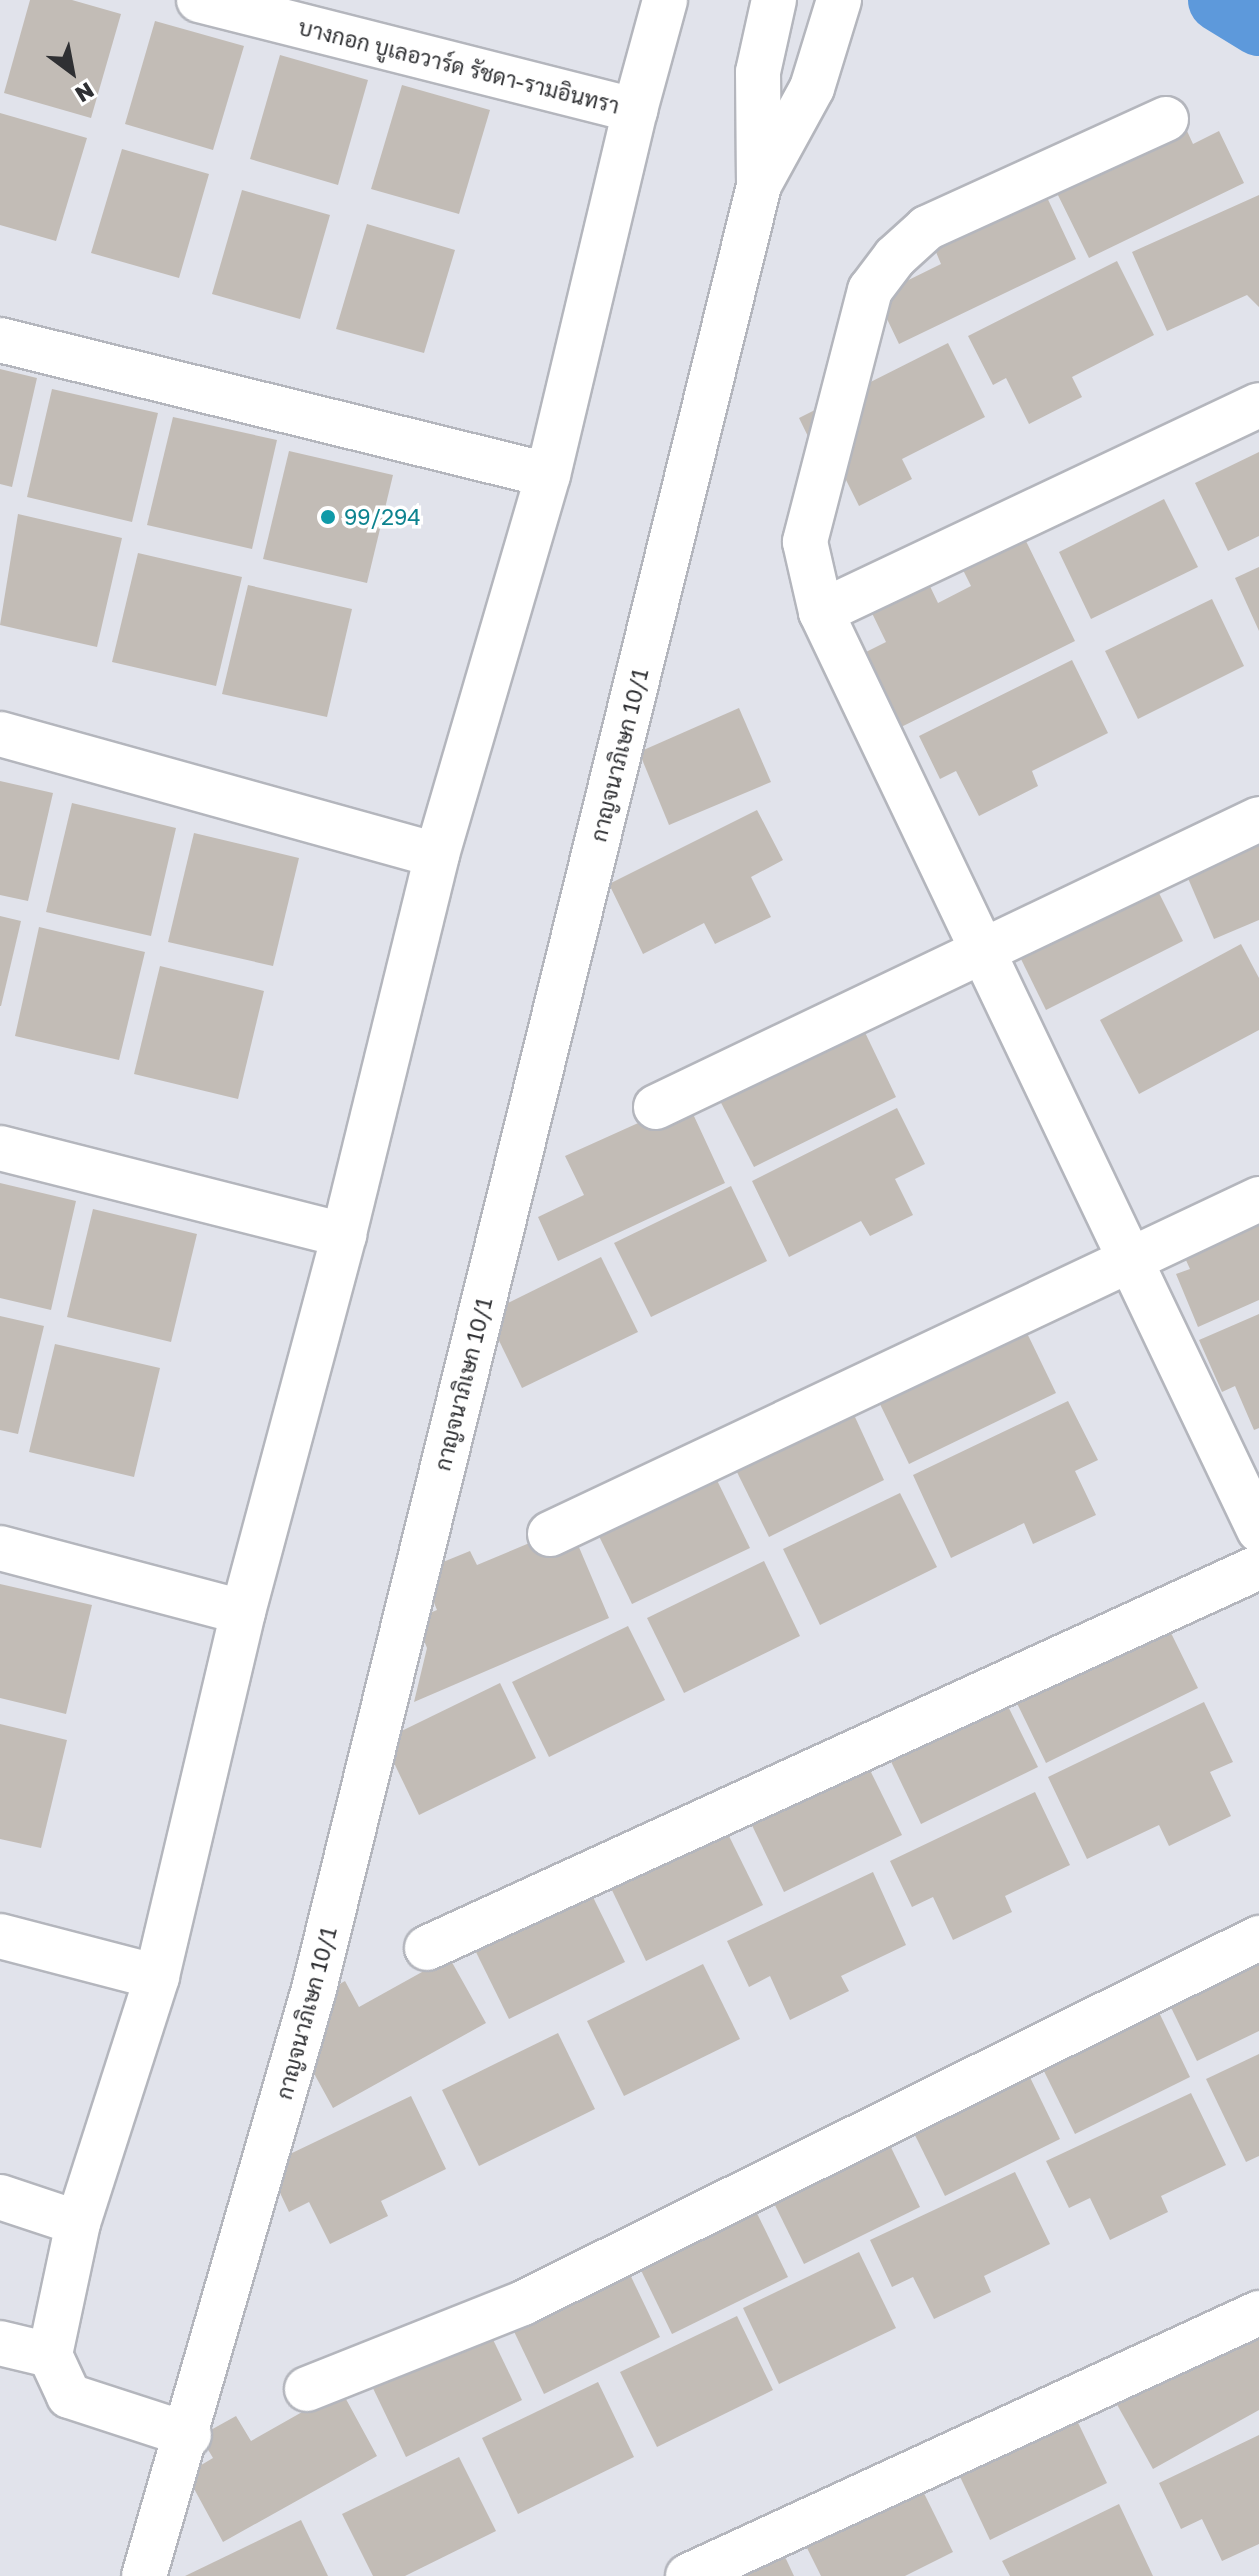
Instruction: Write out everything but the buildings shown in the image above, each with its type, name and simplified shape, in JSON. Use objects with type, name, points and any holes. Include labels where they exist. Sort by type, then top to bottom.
[{"type":"street","name":"บางกอก บูเลอวาร์ด รัชดา-รามอินทรา","points":[[157,1977],[243,1612],[344,1235],[437,855],[548,475],[635,110],[199,0]]},
{"type":"street","points":[[635,110],[665,0]]},
{"type":"street","name":"กาญจนาภิเษก 10/1","points":[[144,2576],[189,2435],[314,1989],[759,185],[758,72],[774,0]]},
{"type":"street","name":"กาญจนาภิเษก 10/1","points":[[759,185],[812,88],[839,0]]},
{"type":"street","points":[[1166,119],[927,228],[870,290],[810,504],[805,542],[821,612],[1259,1530]]},
{"type":"street","points":[[0,340],[548,475]]},
{"type":"street","points":[[821,612],[1259,405]]},
{"type":"street","points":[[0,734],[437,855]]},
{"type":"street","points":[[656,1107],[1259,819]]},
{"type":"street","points":[[0,1148],[344,1235]]},
{"type":"street","points":[[550,1534],[1259,1199]]},
{"type":"street","points":[[0,1548],[243,1612]]},
{"type":"street","points":[[427,1948],[1259,1567]]},
{"type":"street","points":[[0,1936],[157,1977],[78,2223],[50,2355],[69,2396],[189,2435]]},
{"type":"street","points":[[307,2389],[523,2303],[1259,1938]]},
{"type":"street","points":[[0,2197],[78,2223]]},
{"type":"street","points":[[688,2576],[1259,2313]]},
{"type":"street","points":[[0,2343],[50,2355]]},
{"type":"waterway","points":[[1220,0],[1259,24]]},
{"type":"place","name":"99/294","points":[[328,517]]}]
